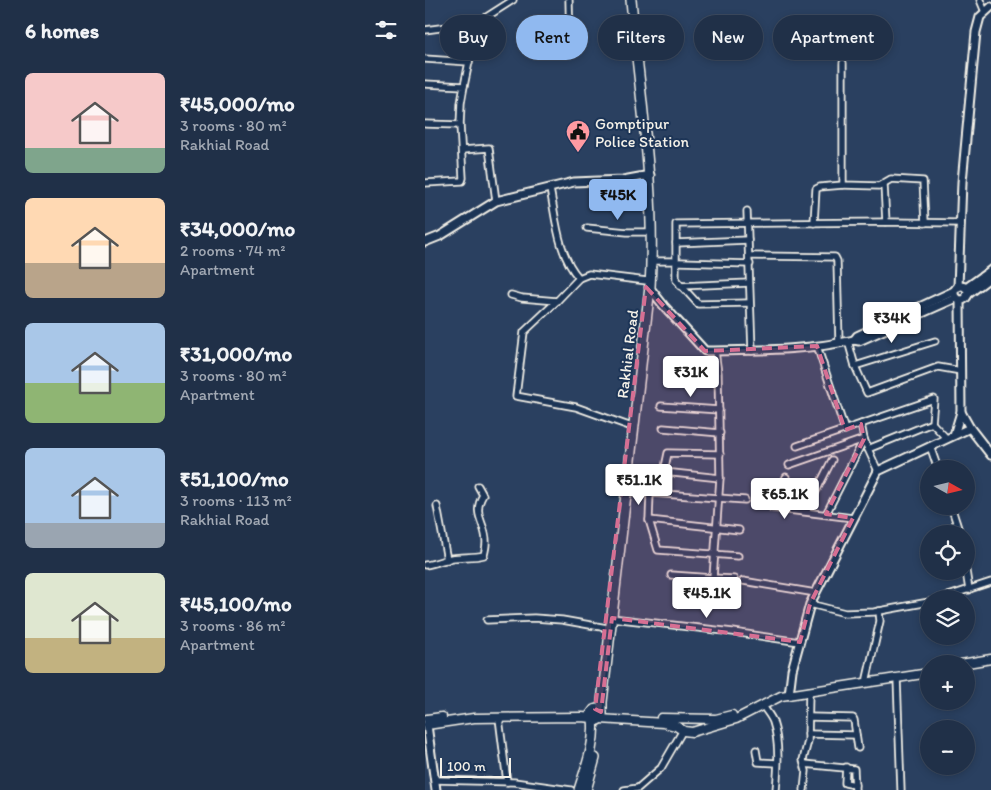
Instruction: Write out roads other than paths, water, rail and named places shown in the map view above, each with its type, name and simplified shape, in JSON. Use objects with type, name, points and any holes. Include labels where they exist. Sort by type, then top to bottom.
[{"type":"main road","name":"Rakhial Road","points":[[586,790],[600,730],[596,715],[612,618],[648,285],[648,176],[627,0]]},
{"type":"main road","name":"Rakhial Road","points":[[579,790],[590,757],[598,702],[629,426],[652,261],[648,176],[631,0]]},
{"type":"main road","points":[[975,662],[991,659]]},
{"type":"main road","points":[[975,666],[991,663]]},
{"type":"main road","points":[[426,720],[473,715],[583,713],[664,723],[692,732],[717,721],[735,717],[763,706],[790,693],[920,669]]},
{"type":"main road","points":[[735,717],[780,692],[809,691],[920,674]]},
{"type":"main road","points":[[426,720],[610,715],[717,721]]},
{"type":"main road","points":[[683,730],[684,722],[690,719]]},
{"type":"street","points":[[490,15],[513,0]]},
{"type":"street","points":[[569,0],[569,15]]},
{"type":"street","points":[[951,437],[961,412],[957,294],[961,182],[976,32],[980,17],[988,9],[980,0]]},
{"type":"street","points":[[425,30],[440,28]]},
{"type":"street","points":[[425,59],[469,62],[461,103],[462,181],[425,182]]},
{"type":"street","points":[[843,63],[843,185]]},
{"type":"street","points":[[425,84],[464,86]]},
{"type":"street","points":[[425,124],[460,125]]},
{"type":"street","points":[[463,150],[489,148],[496,201]]},
{"type":"street","points":[[425,242],[441,236],[496,201],[574,182],[623,180],[648,176]]},
{"type":"street","points":[[814,223],[816,189],[843,185],[879,186],[884,185],[891,179],[923,181],[925,223]]},
{"type":"street","points":[[884,185],[885,222]]},
{"type":"street","points":[[550,189],[560,240],[571,269],[579,278]]},
{"type":"street","points":[[747,212],[752,350]]},
{"type":"street","points":[[749,303],[698,304],[680,286],[676,280],[676,224],[960,223]]},
{"type":"street","points":[[587,228],[648,232]]},
{"type":"street","points":[[676,243],[748,240]]},
{"type":"street","points":[[749,256],[835,257],[837,261],[839,343]]},
{"type":"street","points":[[652,261],[672,261]]},
{"type":"street","points":[[680,262],[749,264]]},
{"type":"street","points":[[957,294],[965,299],[967,292],[991,270]]},
{"type":"street","points":[[629,426],[576,407],[516,396],[524,332],[579,278],[589,274],[648,285],[664,306],[705,351],[817,346],[859,341],[957,294],[962,286],[967,292]]},
{"type":"street","points":[[967,292],[991,277]]},
{"type":"street","points":[[680,286],[749,283]]},
{"type":"street","points":[[511,295],[522,298],[557,301]]},
{"type":"street","points":[[851,341],[855,366],[867,392],[938,366],[961,371]]},
{"type":"street","points":[[855,366],[935,341]]},
{"type":"street","points":[[817,346],[845,430]]},
{"type":"street","points":[[713,578],[717,498],[720,478],[718,373],[715,351]]},
{"type":"street","points":[[797,446],[933,399],[932,423]]},
{"type":"street","points":[[661,406],[719,410]]},
{"type":"street","points":[[961,412],[969,428],[991,455]]},
{"type":"street","points":[[932,423],[951,437]]},
{"type":"street","points":[[868,449],[932,423]]},
{"type":"street","points":[[861,424],[864,439],[878,471]]},
{"type":"street","points":[[663,428],[719,433]]},
{"type":"street","points":[[790,693],[792,670],[811,604],[878,471],[969,428]]},
{"type":"street","points":[[789,465],[864,439]]},
{"type":"street","points":[[827,514],[864,439]]},
{"type":"street","points":[[930,446],[935,460]]},
{"type":"street","points":[[720,454],[669,452],[664,472],[650,493],[649,520],[658,550],[738,556]]},
{"type":"street","points":[[806,511],[832,460]]},
{"type":"street","points":[[664,472],[720,478]]},
{"type":"street","points":[[786,477],[772,508],[853,518]]},
{"type":"street","points":[[425,565],[484,555],[487,542],[478,512],[483,495],[478,486]]},
{"type":"street","points":[[626,493],[745,500]]},
{"type":"street","points":[[437,506],[447,560]]},
{"type":"street","points":[[649,520],[739,530]]},
{"type":"street","points":[[671,575],[734,579]]},
{"type":"street","points":[[967,580],[969,590],[991,582]]},
{"type":"street","points":[[743,581],[816,593]]},
{"type":"street","points":[[811,604],[845,613],[879,611],[920,604]]},
{"type":"street","points":[[867,678],[880,621],[879,611]]},
{"type":"street","points":[[487,620],[534,618],[561,620],[607,628]]},
{"type":"street","points":[[612,618],[800,642]]},
{"type":"street","points":[[897,678],[901,790]]},
{"type":"street","points":[[804,790],[806,771],[803,760],[808,734],[809,691]]},
{"type":"street","points":[[763,706],[773,720],[777,763],[776,790]]},
{"type":"street","points":[[809,717],[853,718],[858,748]]},
{"type":"street","points":[[499,718],[507,782]]},
{"type":"street","points":[[426,720],[436,790]]},
{"type":"street","points":[[625,790],[640,789],[661,768],[683,730]]},
{"type":"street","points":[[676,744],[692,732]]},
{"type":"street","points":[[808,734],[856,735]]},
{"type":"street","points":[[425,740],[435,777]]},
{"type":"street","points":[[756,750],[758,762],[777,763]]},
{"type":"street","points":[[805,764],[854,768],[855,788],[845,783],[845,768]]},
{"type":"street","points":[[435,777],[507,782],[571,790]]},
{"type":"place","name":"Gomptipur Police Station","points":[[578,153]]}]
